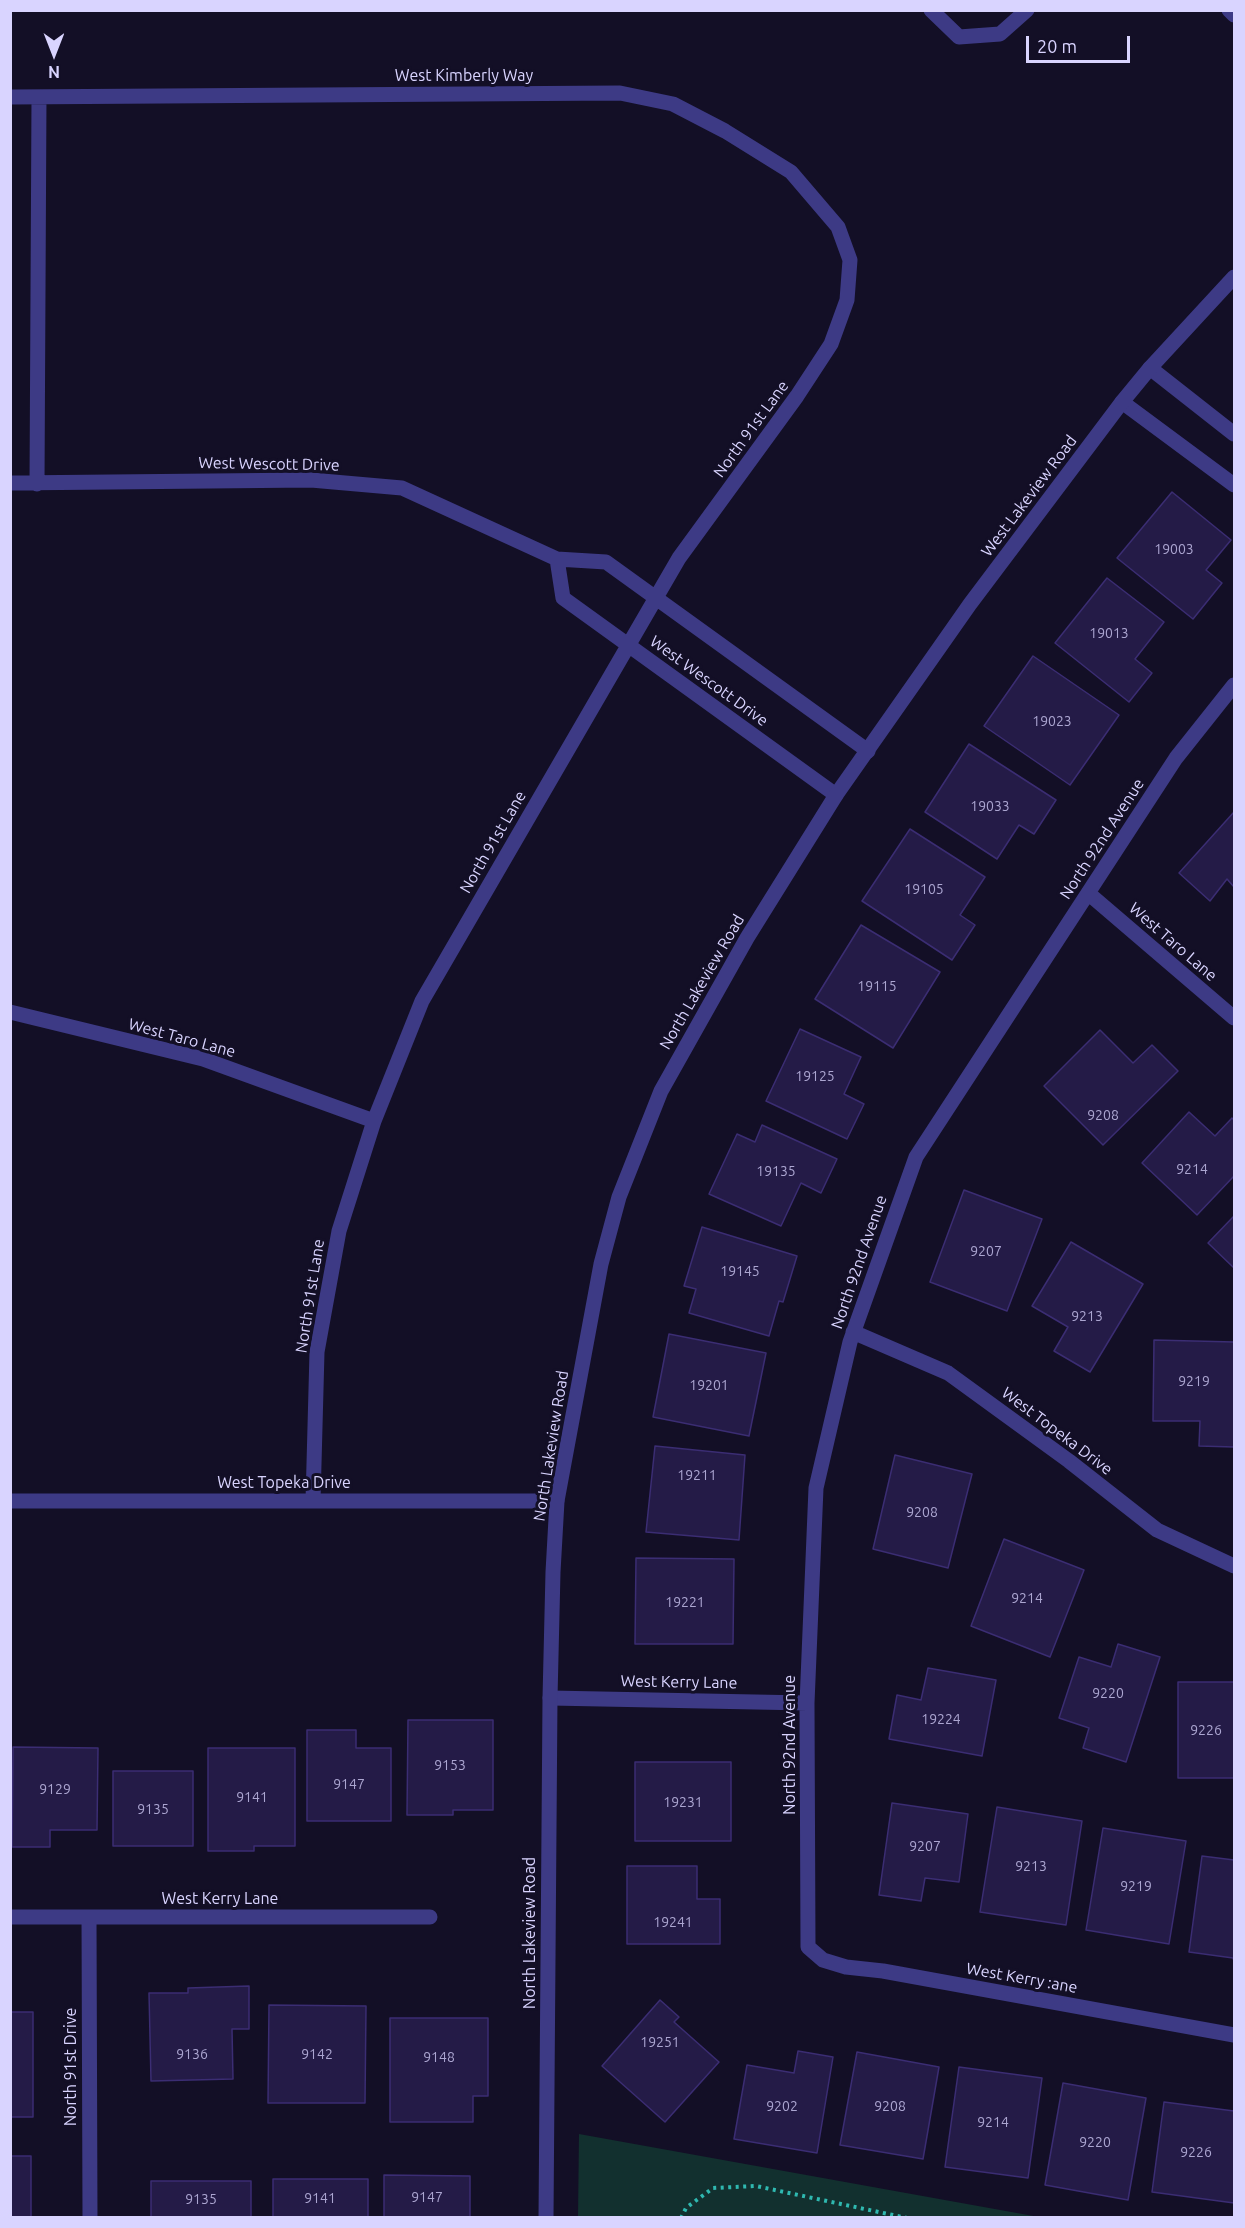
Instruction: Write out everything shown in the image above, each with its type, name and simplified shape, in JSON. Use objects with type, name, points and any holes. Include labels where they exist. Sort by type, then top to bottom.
[{"type":"street","points":[[931,10],[958,37],[1000,34],[1027,10]]},
{"type":"street","points":[[1229,10],[1234,15]]},
{"type":"street","name":"West Kimberly Way","points":[[10,98],[620,93],[673,104],[725,131],[791,172],[838,227],[850,260]]},
{"type":"street","points":[[10,483],[37,484],[39,97]]},
{"type":"street","name":"North 91st Lane","points":[[313,1501],[317,1352],[339,1231],[374,1121],[422,1001],[679,558],[797,396],[831,345],[847,300],[850,260]]},
{"type":"street","name":"West Lakeview Road","points":[[868,751],[970,604],[1122,402],[1150,368],[1234,277]]},
{"type":"street","points":[[1150,368],[1234,434]]},
{"type":"street","points":[[1122,402],[1234,485]]},
{"type":"street","name":"West Wescott Drive","points":[[37,484],[311,480],[402,488],[557,559],[606,562],[868,751]]},
{"type":"street","name":"West Wescott Drive","points":[[557,559],[563,598],[836,795]]},
{"type":"street","name":"North 92nd Avenue","points":[[808,1947],[807,1703],[816,1488],[853,1332],[916,1157],[1176,758],[1234,685]]},
{"type":"street","name":"North Lakeview Road","points":[[546,2217],[550,1698],[557,1501],[601,1264],[619,1197],[661,1091],[741,949],[836,795],[868,751]]},
{"type":"street","name":"West Taro Lane","points":[[1088,893],[1234,1018]]},
{"type":"street","name":"West Taro Lane","points":[[10,1012],[203,1059],[374,1121]]},
{"type":"street","name":"West Topeka Drive","points":[[853,1332],[948,1373],[1069,1461],[1157,1530],[1234,1566]]},
{"type":"street","name":"West Topeka Drive","points":[[10,1501],[557,1501]]},
{"type":"street","name":"West Kerry Lane","points":[[550,1698],[807,1703]]},
{"type":"street","name":"West Kerry Lane","points":[[10,1917],[430,1917]]},
{"type":"street","name":"North 91st Drive","points":[[89,1917],[90,2217]]},
{"type":"street","name":"West Kerry :ane","points":[[808,1947],[823,1960],[846,1967],[883,1971],[1234,2035]]},
{"type":"path","points":[[681,2217],[686,2208],[713,2188],[756,2186],[906,2217]]},
{"type":"green space","points":[[579,2134],[1039,2217],[578,2217]]},
{"type":"building","points":[[1172,492],[1231,540],[1206,570],[1222,583],[1193,619],[1117,558]]},
{"type":"building","points":[[1107,578],[1164,622],[1135,659],[1152,673],[1129,702],[1055,643]]},
{"type":"building","points":[[1033,656],[1119,715],[1070,785],[984,726]]},
{"type":"building","points":[[969,744],[1056,800],[1034,834],[1019,825],[997,859],[925,812]]},
{"type":"building","points":[[1234,812],[1234,887],[1227,879],[1210,901],[1179,873]]},
{"type":"building","points":[[910,829],[985,877],[960,915],[975,925],[952,960],[862,901]]},
{"type":"building","points":[[861,925],[940,972],[893,1048],[815,999]]},
{"type":"building","points":[[800,1029],[861,1057],[844,1094],[864,1104],[847,1139],[766,1101]]},
{"type":"building","points":[[1100,1030],[1133,1063],[1152,1045],[1178,1071],[1103,1145],[1044,1086]]},
{"type":"building","points":[[1189,1112],[1215,1136],[1232,1118],[1234,1120],[1234,1176],[1197,1215],[1142,1163]]},
{"type":"building","points":[[762,1125],[837,1159],[821,1193],[801,1183],[781,1226],[709,1194],[737,1134],[755,1142]]},
{"type":"building","points":[[964,1190],[1042,1219],[1007,1311],[930,1282]]},
{"type":"building","points":[[1234,1216],[1234,1268],[1208,1243]]},
{"type":"building","points":[[702,1227],[797,1256],[783,1302],[779,1301],[769,1336],[689,1313],[696,1289],[684,1286]]},
{"type":"building","points":[[1071,1242],[1143,1284],[1090,1372],[1054,1351],[1068,1327],[1032,1306]]},
{"type":"building","points":[[669,1334],[766,1353],[749,1436],[653,1417]]},
{"type":"building","points":[[1154,1340],[1234,1342],[1234,1447],[1199,1446],[1200,1421],[1153,1421]]},
{"type":"building","points":[[655,1446],[745,1455],[739,1540],[646,1532]]},
{"type":"building","points":[[895,1455],[972,1474],[948,1568],[873,1549]]},
{"type":"building","points":[[1004,1539],[1084,1570],[1050,1657],[971,1626]]},
{"type":"building","points":[[636,1558],[734,1559],[733,1644],[635,1644]]},
{"type":"building","points":[[1118,1644],[1160,1657],[1126,1762],[1083,1748],[1089,1728],[1059,1718],[1079,1657],[1111,1667]]},
{"type":"building","points":[[928,1668],[996,1680],[982,1756],[889,1739],[897,1695],[921,1700]]},
{"type":"building","points":[[1178,1682],[1234,1682],[1234,1778],[1178,1778]]},
{"type":"building","points":[[408,1720],[493,1720],[493,1810],[453,1810],[453,1815],[407,1815]]},
{"type":"building","points":[[307,1730],[356,1730],[356,1748],[391,1748],[391,1821],[307,1821]]},
{"type":"building","points":[[13,1747],[98,1748],[97,1830],[50,1830],[50,1847],[12,1847]]},
{"type":"building","points":[[208,1748],[295,1748],[295,1846],[254,1846],[254,1851],[208,1851]]},
{"type":"building","points":[[635,1762],[731,1762],[731,1841],[635,1841]]},
{"type":"building","points":[[113,1771],[193,1771],[193,1846],[113,1846]]},
{"type":"building","points":[[892,1803],[968,1814],[959,1882],[925,1878],[921,1901],[879,1895]]},
{"type":"building","points":[[997,1807],[1082,1821],[1066,1925],[980,1912]]},
{"type":"building","points":[[1103,1828],[1186,1841],[1169,1944],[1086,1930]]},
{"type":"building","points":[[1202,1856],[1234,1860],[1234,1961],[1233,1958],[1189,1952]]},
{"type":"building","points":[[627,1866],[697,1866],[697,1899],[720,1899],[720,1944],[627,1944]]},
{"type":"building","points":[[249,1986],[249,2029],[232,2029],[233,2079],[151,2081],[149,1993],[188,1993],[188,1988]]},
{"type":"building","points":[[660,2000],[679,2017],[674,2022],[719,2062],[665,2122],[602,2066]]},
{"type":"building","points":[[269,2005],[366,2006],[365,2103],[268,2103]]},
{"type":"building","points":[[10,2012],[33,2012],[33,2117],[10,2117]]},
{"type":"building","points":[[390,2018],[488,2018],[488,2096],[473,2096],[473,2122],[390,2122]]},
{"type":"building","points":[[798,2051],[833,2057],[817,2153],[734,2139],[747,2065],[794,2073]]},
{"type":"building","points":[[857,2052],[939,2067],[923,2159],[840,2145]]},
{"type":"building","points":[[959,2067],[1042,2078],[1028,2178],[945,2167]]},
{"type":"building","points":[[1063,2083],[1146,2098],[1128,2200],[1045,2185]]},
{"type":"building","points":[[1164,2102],[1234,2111],[1234,2203],[1152,2192]]},
{"type":"building","points":[[10,2156],[31,2156],[31,2218],[10,2218]]},
{"type":"building","points":[[384,2175],[470,2176],[470,2218],[384,2218]]},
{"type":"building","points":[[273,2179],[368,2179],[368,2218],[273,2218]]},
{"type":"building","points":[[151,2181],[251,2181],[251,2218],[151,2218]]}]
